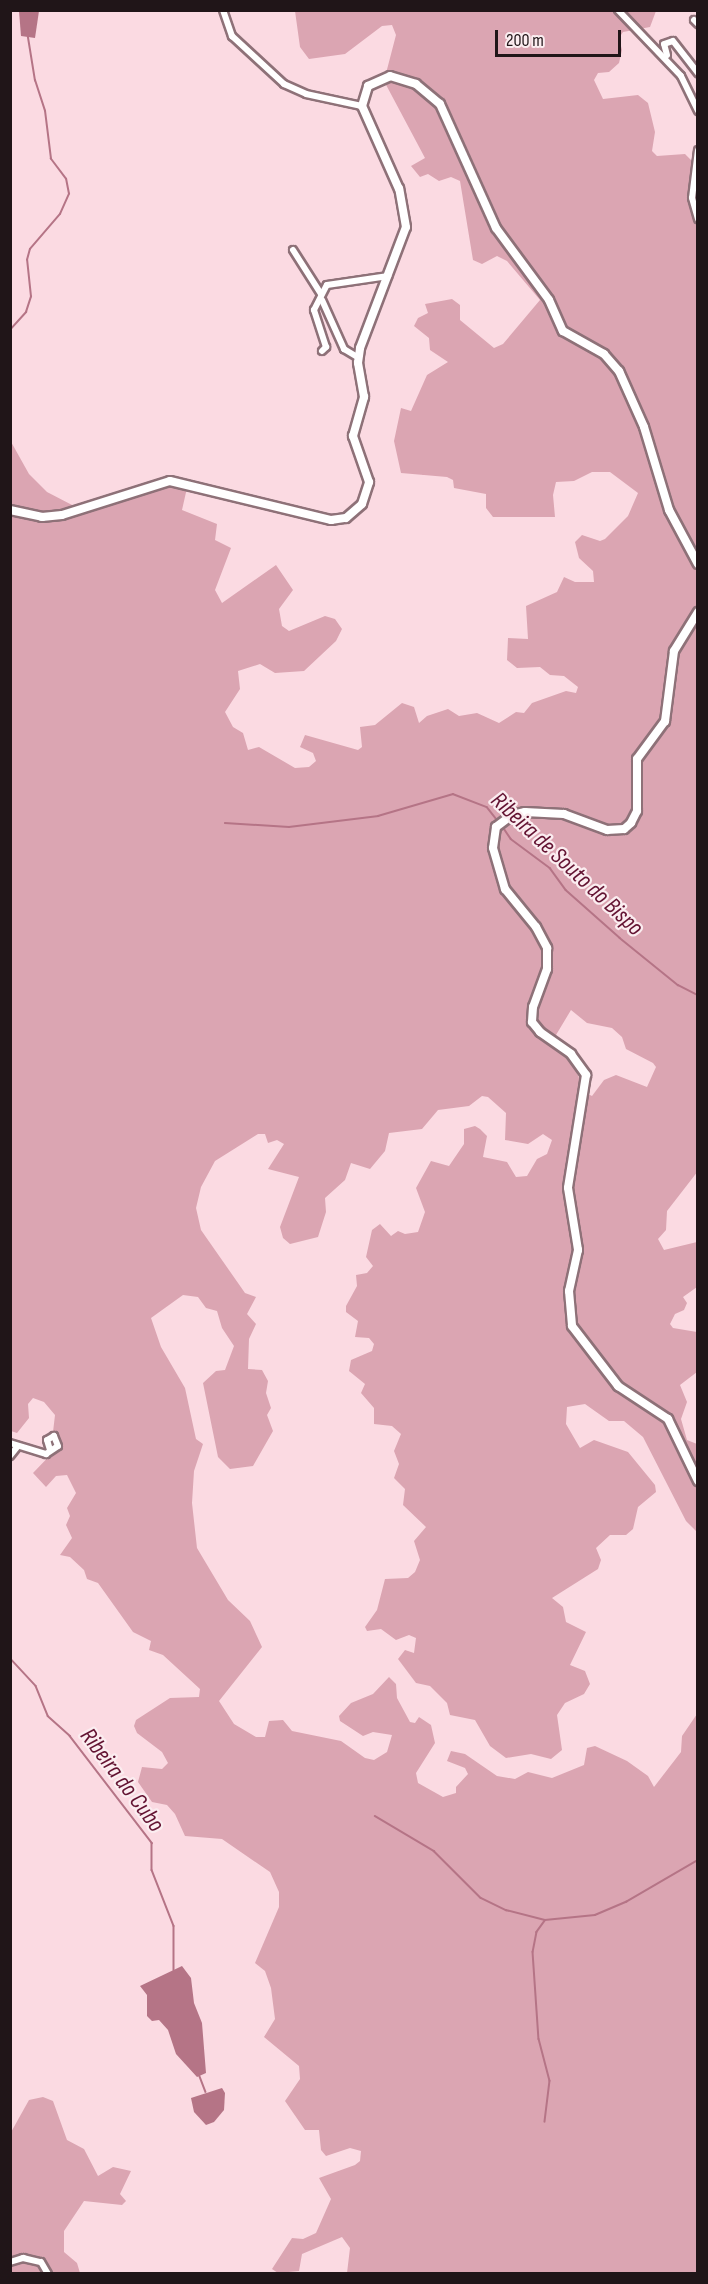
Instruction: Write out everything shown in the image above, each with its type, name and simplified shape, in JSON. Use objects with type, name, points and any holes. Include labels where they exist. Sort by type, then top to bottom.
[{"type":"main road","points":[[10,510],[42,517],[62,515],[170,481],[322,519],[346,518],[362,504],[369,490],[367,472],[353,436],[364,394],[359,358],[402,243],[405,207],[362,106],[368,86],[390,76],[416,84],[440,104],[496,228],[549,300],[563,332],[604,354],[619,371],[644,427],[669,510],[698,564]]},
{"type":"main road","points":[[698,612],[674,651],[664,722],[638,759],[638,798],[631,823],[624,829],[608,830],[564,814],[525,812],[512,815],[496,827],[493,848],[505,889],[536,927],[547,948],[547,969],[532,1007],[532,1022],[577,1060],[587,1082],[568,1188],[578,1250],[569,1291],[572,1326],[618,1386],[668,1419],[698,1481]]},
{"type":"street","points":[[223,10],[232,36],[284,84],[306,94],[362,106]]},
{"type":"street","points":[[618,10],[681,76],[698,111]]},
{"type":"street","points":[[667,60],[664,44],[673,41],[698,73]]},
{"type":"street","points":[[698,150],[695,185],[698,219]]},
{"type":"street","points":[[293,250],[321,297],[329,321],[344,349],[359,358]]},
{"type":"street","points":[[322,351],[326,347],[314,310],[327,285],[388,276]]},
{"type":"street","points":[[317,323],[329,321]]},
{"type":"street","points":[[10,1456],[14,1445],[40,1455],[50,1450]]},
{"type":"street","points":[[10,2262],[23,2258],[40,2262],[48,2274]]},
{"type":"shaded area","points":[[19,11],[39,11],[35,38],[21,36]]},
{"type":"shaded area","points":[[295,11],[656,11],[650,27],[623,32],[619,38],[622,50],[619,63],[609,72],[598,73],[594,80],[603,99],[638,95],[648,103],[655,132],[652,151],[657,156],[685,154],[697,166],[698,1171],[667,1211],[666,1230],[658,1239],[664,1250],[697,1242],[697,1287],[683,1297],[687,1303],[684,1310],[675,1314],[670,1324],[673,1328],[697,1332],[697,1372],[680,1385],[687,1402],[681,1419],[687,1440],[697,1444],[697,1532],[686,1521],[643,1437],[624,1421],[609,1421],[585,1404],[567,1407],[566,1424],[580,1448],[594,1440],[628,1452],[655,1485],[656,1492],[638,1507],[633,1529],[626,1535],[610,1535],[596,1548],[601,1560],[598,1569],[552,1598],[563,1607],[566,1622],[586,1632],[570,1665],[585,1671],[590,1684],[584,1694],[565,1703],[557,1715],[562,1750],[551,1759],[531,1754],[506,1758],[490,1746],[475,1720],[450,1715],[447,1703],[430,1686],[416,1683],[398,1659],[405,1650],[414,1653],[416,1638],[409,1635],[396,1640],[381,1629],[367,1631],[365,1627],[377,1610],[385,1579],[408,1578],[415,1572],[420,1560],[414,1541],[426,1527],[403,1505],[405,1489],[394,1478],[399,1464],[394,1451],[401,1434],[392,1426],[374,1424],[374,1408],[361,1393],[365,1384],[349,1371],[351,1360],[372,1351],[374,1344],[369,1338],[355,1337],[358,1321],[346,1312],[346,1306],[357,1286],[356,1275],[367,1273],[373,1266],[366,1257],[372,1230],[380,1224],[391,1236],[398,1231],[405,1234],[418,1232],[425,1212],[416,1188],[431,1161],[449,1166],[464,1144],[464,1129],[475,1126],[480,1129],[487,1136],[483,1157],[507,1162],[516,1177],[527,1176],[537,1159],[547,1154],[552,1140],[543,1134],[528,1144],[505,1140],[506,1113],[488,1097],[482,1096],[469,1106],[438,1110],[422,1129],[389,1133],[385,1151],[370,1169],[351,1163],[345,1180],[325,1198],[326,1212],[318,1237],[290,1244],[283,1238],[280,1227],[299,1177],[268,1169],[284,1144],[277,1140],[268,1143],[265,1134],[258,1134],[215,1161],[201,1187],[196,1208],[201,1230],[245,1293],[256,1297],[247,1314],[256,1324],[249,1339],[248,1369],[262,1370],[268,1381],[266,1393],[271,1408],[267,1415],[273,1431],[253,1466],[230,1469],[218,1457],[203,1383],[216,1371],[225,1370],[234,1346],[222,1328],[217,1311],[206,1308],[198,1297],[183,1295],[151,1318],[161,1347],[185,1388],[196,1439],[203,1444],[194,1471],[192,1503],[197,1548],[228,1600],[250,1621],[262,1647],[219,1701],[234,1724],[256,1737],[265,1737],[269,1721],[283,1720],[292,1731],[341,1741],[365,1758],[374,1760],[387,1752],[392,1735],[373,1732],[363,1736],[340,1721],[339,1716],[351,1703],[373,1694],[389,1677],[396,1684],[397,1698],[410,1722],[415,1723],[419,1717],[431,1725],[435,1743],[416,1773],[418,1783],[443,1797],[456,1793],[456,1787],[468,1774],[465,1768],[447,1761],[451,1751],[465,1754],[497,1776],[515,1779],[528,1772],[552,1778],[584,1765],[587,1748],[595,1746],[627,1761],[648,1776],[654,1787],[681,1752],[682,1736],[697,1714],[697,2273],[347,2273],[350,2248],[342,2237],[302,2254],[299,2271],[278,2273],[272,2269],[292,2238],[303,2239],[316,2233],[331,2199],[319,2178],[355,2165],[360,2161],[361,2151],[350,2148],[326,2156],[321,2150],[319,2130],[305,2130],[285,2101],[300,2079],[299,2066],[264,2037],[275,2019],[271,1988],[265,1971],[255,1963],[279,1907],[279,1892],[270,1872],[222,1839],[185,1836],[175,1814],[167,1805],[152,1802],[138,1782],[142,1767],[162,1769],[168,1763],[162,1752],[137,1733],[134,1726],[136,1720],[170,1698],[199,1697],[200,1689],[163,1655],[149,1650],[151,1641],[133,1632],[98,1583],[87,1579],[84,1570],[70,1557],[60,1555],[72,1538],[66,1525],[70,1516],[67,1508],[76,1493],[67,1475],[56,1476],[46,1487],[33,1473],[58,1447],[53,1432],[55,1415],[44,1402],[33,1398],[28,1404],[29,1418],[17,1433],[11,1431],[10,440],[29,474],[47,492],[74,506],[153,481],[189,479],[182,510],[217,524],[215,540],[231,548],[215,590],[222,603],[276,565],[293,590],[279,609],[282,626],[289,631],[325,616],[335,619],[342,629],[336,641],[304,671],[275,673],[260,664],[238,671],[240,689],[225,712],[233,727],[243,733],[248,750],[259,747],[295,768],[309,767],[316,761],[313,753],[300,747],[305,735],[358,750],[362,747],[360,727],[375,725],[402,703],[414,707],[419,723],[427,716],[448,709],[459,716],[477,713],[499,723],[516,712],[524,713],[532,703],[566,691],[576,693],[578,687],[564,676],[550,675],[540,667],[517,668],[507,660],[508,638],[528,639],[526,606],[557,592],[564,577],[575,582],[594,582],[593,571],[579,558],[575,542],[582,535],[600,541],[605,539],[628,516],[638,493],[610,472],[592,472],[574,481],[556,482],[553,495],[555,517],[493,517],[486,508],[486,494],[454,488],[453,480],[447,477],[401,473],[394,441],[401,408],[411,411],[427,375],[448,362],[430,350],[429,338],[414,326],[418,318],[428,313],[425,304],[452,299],[460,305],[460,320],[494,348],[503,344],[540,300],[507,261],[497,256],[482,264],[473,260],[460,181],[451,177],[439,181],[428,174],[420,177],[411,166],[425,158],[384,81],[396,35],[392,25],[382,26],[345,54],[309,59],[300,47]],"holes":[[[571,1010],[587,1023],[612,1028],[622,1037],[626,1049],[653,1063],[656,1067],[647,1087],[616,1075],[604,1080],[592,1096],[584,1092],[574,1064],[550,1045]]]},
{"type":"shaded area","points":[[182,1966],[191,1978],[194,2003],[202,2023],[206,2073],[197,2077],[176,2054],[168,2030],[159,2020],[152,2021],[147,2016],[147,1995],[140,1986]]},
{"type":"shaded area","points":[[222,2088],[225,2093],[224,2110],[214,2122],[206,2125],[194,2112],[191,2098]]},
{"type":"shaded area","points":[[43,2097],[53,2101],[67,2140],[84,2149],[98,2176],[113,2167],[131,2171],[120,2194],[126,2201],[122,2205],[84,2201],[64,2231],[64,2252],[77,2263],[80,2273],[11,2273],[10,2134],[29,2100]]},
{"type":"waterway","points":[[10,330],[26,312],[31,297],[27,260],[30,249],[60,214],[69,194],[66,179],[51,159],[45,111],[35,81],[28,38]]},
{"type":"waterway","name":"Ribeira de Souto do Bispo","points":[[225,823],[289,827],[378,816],[453,794],[487,807],[498,821]]},
{"type":"waterway","name":"Ribeira de Souto do Bispo","points":[[503,827],[511,839],[550,868],[566,890],[620,938],[678,985],[698,995]]},
{"type":"waterway","name":"Ribeira do Cubo","points":[[10,1658],[36,1686],[48,1716],[70,1736],[152,1843],[152,1870],[174,1926],[174,1970]]},
{"type":"waterway","points":[[375,1816],[434,1851],[481,1898],[506,1910],[545,1920],[595,1915],[626,1902],[698,1860]]},
{"type":"waterway","points":[[545,1921],[537,1932],[533,1952],[539,2039],[550,2081],[545,2122]]},
{"type":"waterway","name":"Ribeira do Cubo","points":[[199,2074],[206,2092]]}]
